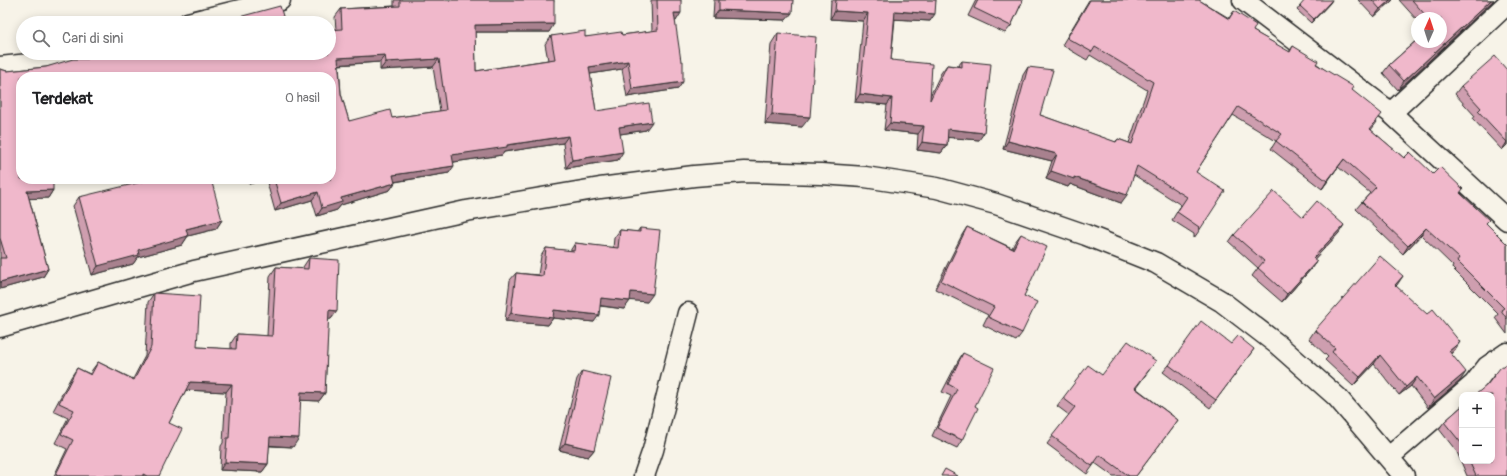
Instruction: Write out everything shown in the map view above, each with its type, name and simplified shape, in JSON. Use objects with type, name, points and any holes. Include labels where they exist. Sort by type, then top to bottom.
[{"type":"street","points":[[216,16],[280,0]]},
{"type":"street","points":[[1242,0],[1391,114],[1507,220]]},
{"type":"street","points":[[1391,114],[1507,4]]},
{"type":"street","points":[[0,67],[39,63],[50,60]]},
{"type":"street","points":[[0,327],[201,269],[466,212],[600,188],[694,176],[744,172],[865,177],[938,188],[996,204],[1086,235],[1156,263],[1221,301],[1277,344],[1336,397],[1404,476]]},
{"type":"street","points":[[644,476],[653,450],[688,313]]},
{"type":"street","points":[[1389,457],[1474,384],[1487,367],[1507,353]]},
{"type":"building","points":[[400,0],[554,0],[554,24],[475,25],[476,71],[555,59],[551,36],[585,31],[585,37],[621,32],[622,35],[658,30],[657,0],[681,0],[681,13],[674,13],[681,61],[683,61],[683,82],[632,89],[628,61],[589,67],[596,111],[649,103],[652,122],[619,127],[623,152],[572,160],[568,136],[452,155],[454,166],[393,175],[395,183],[341,198],[342,202],[322,208],[318,192],[281,203],[275,184],[336,184],[336,72],[16,72],[16,184],[53,184],[53,190],[27,191],[48,269],[0,282],[0,258],[6,258],[0,238],[0,69],[7,71],[46,67],[70,60],[336,60],[336,29],[342,29],[341,9],[400,6]],"holes":[[[385,55],[386,62],[439,59],[446,110],[392,118],[390,110],[349,121],[341,94],[338,58]]]},
{"type":"building","points":[[719,0],[793,0],[792,13],[719,10]]},
{"type":"building","points":[[836,0],[936,0],[935,14],[895,11],[891,60],[932,64],[930,100],[947,65],[962,67],[962,61],[991,64],[984,133],[948,129],[947,145],[922,142],[924,126],[890,123],[892,98],[860,94],[868,13],[835,11]]},
{"type":"building","points":[[978,0],[1023,0],[1011,26],[974,8]]},
{"type":"building","points":[[1090,0],[1199,0],[1229,19],[1234,11],[1256,25],[1253,31],[1290,52],[1293,46],[1318,61],[1316,64],[1354,87],[1352,90],[1382,114],[1370,129],[1404,158],[1410,152],[1433,174],[1440,167],[1463,189],[1460,193],[1489,220],[1486,223],[1507,244],[1507,319],[1501,310],[1504,308],[1457,261],[1459,258],[1426,228],[1408,246],[1362,202],[1376,187],[1344,159],[1327,181],[1276,141],[1282,134],[1238,107],[1196,172],[1225,191],[1199,231],[1199,227],[1177,212],[1187,197],[1137,166],[1127,195],[1074,177],[1074,179],[1051,171],[1057,154],[1008,141],[1028,67],[1053,70],[1040,115],[1116,142],[1118,139],[1132,144],[1153,82],[1095,47],[1092,52],[1067,38]]},
{"type":"building","points":[[1305,0],[1332,0],[1314,19],[1300,6]]},
{"type":"building","points":[[1372,0],[1390,0],[1380,9]]},
{"type":"building","points":[[1412,0],[1491,0],[1447,41],[1447,12],[1423,12]]},
{"type":"building","points":[[280,6],[283,16],[243,16]]},
{"type":"building","points":[[778,33],[816,37],[810,117],[772,114]]},
{"type":"building","points":[[1411,45],[1411,48],[1439,48],[1404,81],[1389,65]]},
{"type":"building","points":[[1495,56],[1507,70],[1507,142],[1478,111],[1481,108],[1461,86]]},
{"type":"building","points":[[133,184],[212,184],[222,220],[186,229],[188,236],[138,250],[139,255],[98,266],[79,197]]},
{"type":"building","points":[[1274,191],[1303,217],[1317,201],[1344,225],[1313,258],[1317,261],[1287,294],[1258,268],[1264,261],[1234,235]]},
{"type":"building","points":[[967,227],[1013,249],[1021,234],[1047,247],[1024,296],[1037,302],[1022,333],[988,317],[994,307],[941,281]]},
{"type":"building","points":[[640,228],[660,230],[653,294],[631,292],[630,301],[601,298],[599,315],[554,310],[553,318],[511,313],[516,273],[543,276],[546,248],[574,251],[575,243],[618,248],[620,230],[640,232]]},
{"type":"building","points":[[1380,256],[1403,276],[1395,285],[1427,314],[1433,309],[1460,342],[1449,351],[1466,372],[1434,399],[1417,377],[1406,387],[1380,355],[1360,377],[1332,352],[1335,348],[1315,330]]},
{"type":"building","points":[[309,258],[339,260],[337,311],[329,310],[325,393],[301,392],[299,438],[270,437],[268,464],[225,462],[227,438],[229,438],[232,384],[190,382],[169,423],[182,429],[159,476],[147,476],[143,474],[143,476],[61,476],[56,474],[73,440],[61,434],[74,410],[59,403],[77,368],[91,375],[98,362],[134,380],[151,347],[154,293],[200,296],[197,347],[236,349],[237,334],[272,336],[276,267],[308,269]]},
{"type":"building","points":[[1201,321],[1231,344],[1238,336],[1254,349],[1216,400],[1169,365]]},
{"type":"building","points":[[1128,341],[1156,361],[1135,388],[1178,420],[1136,476],[1129,476],[1100,455],[1092,466],[1052,436],[1075,407],[1063,398],[1088,365],[1102,375]]},
{"type":"building","points":[[963,353],[994,368],[975,406],[978,408],[962,440],[937,428],[957,389],[948,384]]},
{"type":"building","points":[[1507,363],[1507,476],[1476,476],[1470,464],[1495,464],[1495,392],[1479,392],[1487,385],[1500,368]]},
{"type":"building","points":[[582,371],[611,378],[594,450],[565,443]]},
{"type":"building","points":[[1459,409],[1459,440],[1444,422]]},
{"type":"building","points":[[945,469],[958,476],[941,476]]}]
